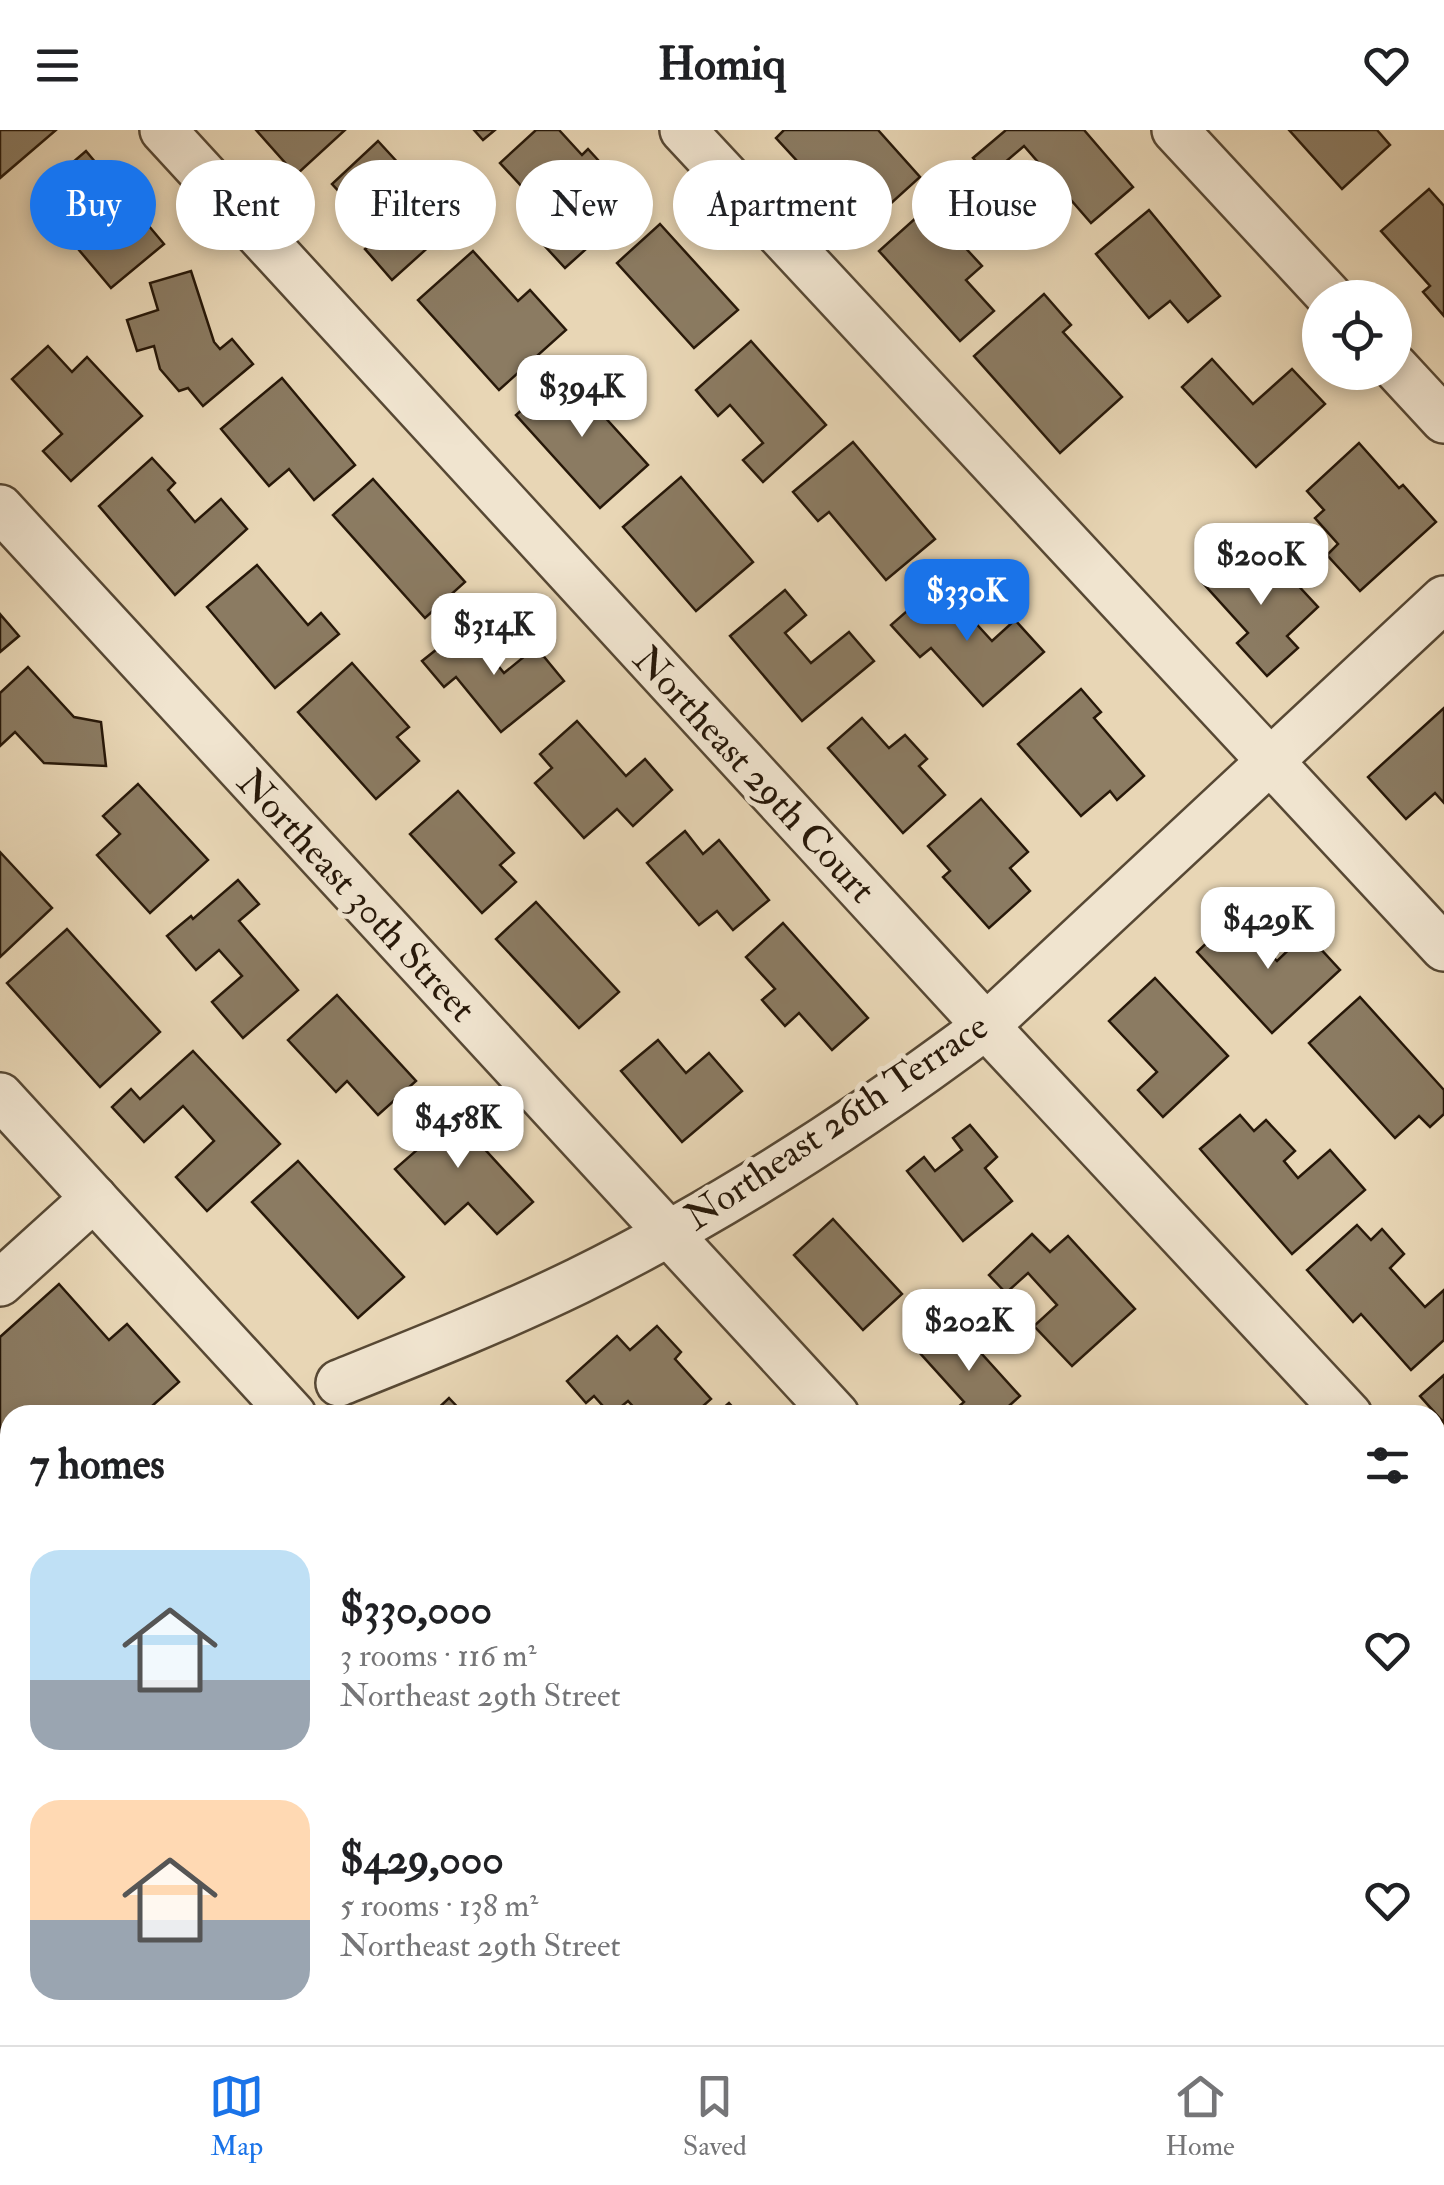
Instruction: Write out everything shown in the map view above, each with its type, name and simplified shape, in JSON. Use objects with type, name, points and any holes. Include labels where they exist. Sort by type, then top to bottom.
[{"type":"street","name":"Northeast 29th Court","points":[[163,130],[1340,1405]]},
{"type":"street","points":[[682,130],[1444,948]]},
{"type":"street","points":[[1175,130],[1314,280]]},
{"type":"street","points":[[1412,385],[1444,420]]},
{"type":"street","name":"Northeast 30th Street","points":[[0,508],[827,1405]]},
{"type":"street","name":"Northeast 26th Terrace","points":[[339,1383],[493,1320],[668,1233],[834,1132],[986,1026],[1444,598]]},
{"type":"street","points":[[0,1096],[94,1198],[271,1405]]},
{"type":"street","points":[[0,1283],[94,1198]]},
{"type":"building","points":[[0,130],[56,130],[0,178]]},
{"type":"building","points":[[256,130],[345,130],[312,160],[283,160]]},
{"type":"building","points":[[474,130],[495,130],[483,140]]},
{"type":"building","points":[[536,130],[559,130],[582,155],[588,149],[598,160],[516,160],[516,180],[500,163]]},
{"type":"building","points":[[784,130],[878,130],[912,168],[912,184],[892,202],[892,160],[796,160],[776,138]]},
{"type":"building","points":[[1006,130],[1084,130],[1133,187],[1091,223],[1072,201],[1072,160],[1036,160],[1024,146],[1008,160],[973,158]]},
{"type":"building","points":[[1289,130],[1377,130],[1390,145],[1342,189]]},
{"type":"building","points":[[378,141],[395,160],[358,160]]},
{"type":"building","points":[[86,151],[94,160],[76,160]]},
{"type":"building","points":[[1429,189],[1444,206],[1444,316],[1423,292],[1430,286],[1381,231]]},
{"type":"building","points":[[1149,210],[1220,296],[1188,322],[1170,301],[1149,318],[1096,254]]},
{"type":"building","points":[[912,221],[912,250],[967,250],[982,266],[966,280],[994,311],[960,341],[879,251],[892,250],[892,239]]},
{"type":"building","points":[[660,224],[673,238],[673,250],[684,250],[738,310],[694,348],[617,263],[631,250],[653,250],[653,230]]},
{"type":"building","points":[[156,234],[164,244],[111,288],[79,250],[156,250]]},
{"type":"building","points":[[366,250],[425,250],[392,280]]},
{"type":"building","points":[[548,250],[585,250],[565,268]]},
{"type":"building","points":[[473,251],[518,301],[530,290],[566,330],[499,390],[418,300]]},
{"type":"building","points":[[191,271],[214,342],[220,349],[232,339],[253,364],[203,406],[188,388],[179,391],[160,369],[154,346],[137,351],[127,320],[158,310],[150,283]]},
{"type":"building","points":[[1044,294],[1071,325],[1063,332],[1122,397],[1060,453],[974,356]]},
{"type":"building","points":[[751,341],[826,425],[763,482],[743,460],[763,443],[730,405],[718,416],[696,390]]},
{"type":"building","points":[[48,346],[72,372],[87,357],[142,416],[71,481],[43,451],[62,434],[12,379]]},
{"type":"building","points":[[1212,359],[1253,404],[1292,369],[1302,380],[1302,390],[1312,390],[1325,404],[1256,467],[1182,387]]},
{"type":"building","points":[[564,372],[648,465],[600,508],[516,415]]},
{"type":"building","points":[[282,378],[355,465],[314,500],[289,469],[269,486],[221,429]]},
{"type":"building","points":[[853,442],[935,539],[886,580],[829,512],[818,521],[793,492]]},
{"type":"building","points":[[1359,443],[1436,522],[1360,591],[1327,555],[1338,544],[1315,518],[1324,510],[1307,491]]},
{"type":"building","points":[[152,458],[175,483],[168,490],[195,522],[221,499],[247,529],[175,595],[99,506]]},
{"type":"building","points":[[681,477],[753,562],[696,611],[623,527]]},
{"type":"building","points":[[373,479],[465,582],[425,618],[333,515]]},
{"type":"building","points":[[1240,549],[1267,578],[1280,566],[1318,607],[1287,636],[1298,648],[1267,676],[1237,643],[1248,633],[1202,582]]},
{"type":"building","points":[[257,565],[308,625],[321,613],[339,634],[275,688],[207,607]]},
{"type":"building","points":[[939,583],[992,641],[1015,620],[1044,652],[983,706],[931,648],[920,657],[891,625]]},
{"type":"building","points":[[785,590],[806,615],[785,633],[811,663],[849,632],[874,661],[802,721],[730,636]]},
{"type":"building","points":[[0,614],[19,636],[0,652]]},
{"type":"building","points":[[466,626],[504,673],[536,647],[564,681],[501,732],[456,677],[444,687],[422,661]]},
{"type":"building","points":[[352,663],[409,727],[397,737],[419,761],[376,799],[298,712]]},
{"type":"building","points":[[28,667],[74,717],[101,722],[106,766],[44,763],[15,732],[0,746],[0,693]]},
{"type":"building","points":[[1081,689],[1101,712],[1094,718],[1144,776],[1117,800],[1110,791],[1081,816],[1018,744]]},
{"type":"building","points":[[1444,708],[1444,803],[1435,793],[1406,819],[1368,777]]},
{"type":"building","points":[[862,718],[889,748],[905,735],[927,759],[919,766],[945,795],[903,833],[828,748]]},
{"type":"building","points":[[577,721],[626,776],[645,759],[672,790],[633,826],[617,809],[584,838],[535,783],[552,768],[540,754]]},
{"type":"building","points":[[138,784],[208,860],[150,913],[97,855],[120,834],[103,816]]},
{"type":"building","points":[[458,791],[514,853],[500,865],[516,882],[482,913],[410,834]]},
{"type":"building","points":[[981,799],[1028,852],[1010,868],[1030,891],[989,928],[943,877],[950,871],[928,846]]},
{"type":"building","points":[[685,831],[703,854],[719,840],[769,900],[733,930],[717,911],[699,925],[647,863]]},
{"type":"building","points":[[0,852],[52,908],[0,957]]},
{"type":"building","points":[[238,880],[259,904],[239,921],[298,990],[243,1038],[212,1002],[242,976],[219,950],[196,970],[167,936]]},
{"type":"building","points":[[536,902],[619,992],[579,1028],[496,939]]},
{"type":"building","points":[[1235,916],[1277,961],[1306,933],[1340,970],[1272,1033],[1197,952]]},
{"type":"building","points":[[783,923],[868,1018],[832,1050],[799,1013],[785,1026],[762,1000],[775,989],[746,957]]},
{"type":"building","points":[[67,929],[160,1032],[100,1087],[7,983]]},
{"type":"building","points":[[1155,978],[1228,1056],[1163,1117],[1138,1090],[1157,1072],[1109,1021]]},
{"type":"building","points":[[337,995],[416,1081],[378,1115],[347,1081],[336,1092],[288,1040]]},
{"type":"building","points":[[1360,997],[1444,1090],[1444,1114],[1430,1127],[1419,1116],[1395,1138],[1309,1043]]},
{"type":"building","points":[[658,1040],[686,1073],[709,1053],[742,1091],[682,1142],[621,1071]]},
{"type":"building","points":[[193,1051],[280,1144],[207,1211],[176,1177],[214,1141],[183,1106],[144,1142],[112,1107],[131,1089],[140,1099]]},
{"type":"building","points":[[438,1098],[533,1202],[497,1234],[468,1203],[445,1224],[395,1169],[417,1150],[401,1132]]},
{"type":"building","points":[[1240,1115],[1254,1131],[1266,1120],[1295,1151],[1284,1161],[1298,1178],[1330,1150],[1365,1190],[1292,1254],[1200,1149]]},
{"type":"building","points":[[970,1125],[997,1157],[985,1168],[1012,1201],[963,1241],[907,1171],[924,1157],[935,1171],[962,1150],[953,1138]]},
{"type":"building","points":[[298,1161],[404,1277],[358,1318],[252,1202]]},
{"type":"building","points":[[833,1219],[902,1294],[863,1330],[794,1255]]},
{"type":"building","points":[[1357,1225],[1371,1240],[1382,1229],[1404,1254],[1390,1268],[1425,1307],[1444,1290],[1444,1340],[1411,1370],[1361,1314],[1353,1322],[1307,1270]]},
{"type":"building","points":[[1032,1234],[1050,1252],[1068,1236],[1135,1309],[1072,1366],[1034,1326],[1057,1305],[1028,1273],[1006,1293],[989,1275]]},
{"type":"building","points":[[59,1284],[109,1340],[127,1324],[179,1382],[153,1405],[0,1405],[0,1337]]},
{"type":"building","points":[[953,1322],[1020,1396],[1010,1405],[961,1405],[964,1402],[919,1352]]},
{"type":"building","points":[[657,1326],[681,1352],[675,1359],[711,1399],[704,1405],[632,1405],[628,1401],[623,1405],[602,1405],[594,1396],[586,1403],[567,1381],[617,1336],[630,1350]]},
{"type":"building","points":[[1444,1375],[1444,1405],[1428,1405],[1420,1396]]}]
